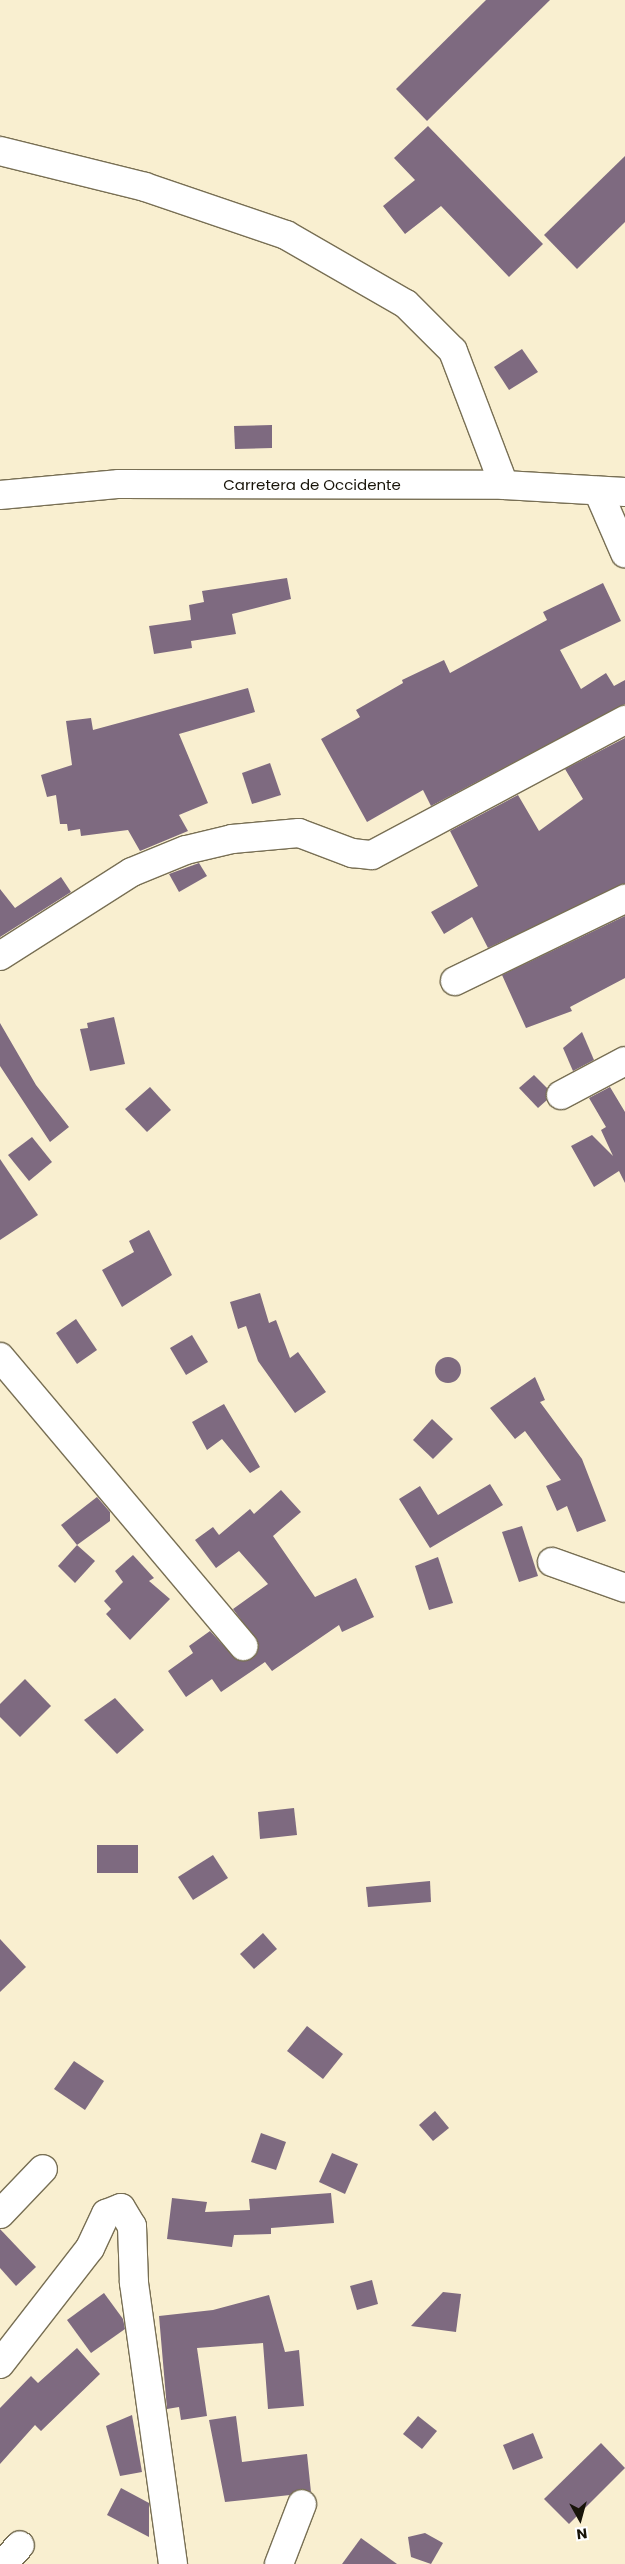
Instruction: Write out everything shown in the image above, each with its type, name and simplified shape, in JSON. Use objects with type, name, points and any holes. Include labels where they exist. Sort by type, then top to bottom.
[{"type":"street","points":[[0,151],[145,187],[286,235],[406,304],[453,351],[504,485]]},
{"type":"street","name":"Carretera de Occidente","points":[[0,495],[118,484],[504,485],[625,492]]},
{"type":"street","points":[[598,491],[625,553]]},
{"type":"street","points":[[0,956],[132,872],[186,850],[232,839],[299,833],[352,854],[372,855],[625,720]]},
{"type":"street","points":[[455,981],[625,899]]},
{"type":"street","points":[[561,1095],[625,1061]]},
{"type":"street","points":[[0,1357],[243,1646]]},
{"type":"street","points":[[552,1562],[625,1588]]},
{"type":"street","points":[[0,2214],[43,2169]]},
{"type":"street","points":[[0,2364],[90,2248],[106,2214],[121,2208],[132,2226],[134,2283],[173,2564]]},
{"type":"street","points":[[279,2564],[302,2504]]},
{"type":"building","points":[[486,0],[550,0],[427,121],[396,89]]},
{"type":"building","points":[[428,126],[543,244],[509,277],[441,206],[405,234],[383,206],[415,180],[394,158]]},
{"type":"building","points":[[625,156],[625,222],[577,269],[544,235]]},
{"type":"building","points":[[522,349],[538,372],[509,390],[494,367]]},
{"type":"building","points":[[272,425],[272,448],[235,449],[234,426]]},
{"type":"building","points":[[287,578],[291,599],[232,614],[236,634],[191,641],[192,648],[154,654],[149,626],[191,620],[189,605],[204,602],[202,591]]},
{"type":"building","points":[[603,583],[621,621],[560,650],[581,689],[606,673],[614,686],[625,680],[625,704],[431,806],[423,790],[367,822],[321,739],[360,717],[356,710],[403,683],[402,680],[444,660],[450,673],[547,620],[543,612]]},
{"type":"building","points":[[248,688],[255,712],[179,734],[208,803],[179,815],[188,831],[140,851],[128,830],[81,836],[80,829],[68,831],[67,824],[60,824],[56,795],[47,797],[41,775],[72,765],[66,721],[91,718],[93,730]]},
{"type":"building","points":[[625,738],[625,884],[488,948],[472,917],[444,934],[431,912],[478,886],[450,831],[518,795],[539,831],[583,799],[565,769]]},
{"type":"building","points":[[270,763],[281,795],[252,804],[242,773]]},
{"type":"building","points":[[199,863],[207,876],[179,892],[169,874]]},
{"type":"building","points":[[61,877],[71,892],[0,937],[0,889],[15,908]]},
{"type":"building","points":[[625,916],[625,978],[570,1007],[572,1011],[526,1028],[502,975]]},
{"type":"building","points":[[114,1017],[125,1064],[90,1071],[80,1029],[88,1028],[87,1023]]},
{"type":"building","points":[[0,1023],[36,1085],[69,1127],[50,1142],[0,1066]]},
{"type":"building","points":[[582,1032],[594,1060],[573,1071],[563,1048]]},
{"type":"building","points":[[534,1075],[547,1088],[547,1100],[538,1108],[519,1088]]},
{"type":"building","points":[[150,1087],[171,1110],[147,1132],[125,1109]]},
{"type":"building","points":[[610,1087],[625,1112],[625,1183],[619,1171],[594,1187],[571,1146],[592,1135],[613,1156],[601,1130],[606,1127],[589,1098]]},
{"type":"building","points":[[32,1137],[52,1162],[29,1181],[8,1155]]},
{"type":"building","points":[[0,1159],[38,1215],[0,1240]]},
{"type":"building","points":[[149,1230],[172,1275],[122,1307],[102,1270],[134,1252],[129,1241]]},
{"type":"building","points":[[260,1293],[269,1323],[276,1320],[290,1358],[298,1352],[326,1392],[295,1413],[258,1361],[246,1326],[238,1329],[230,1302]]},
{"type":"building","points":[[76,1319],[97,1350],[77,1364],[56,1333]]},
{"type":"building","points":[[192,1335],[208,1362],[186,1375],[170,1348]]},
{"type":"building","points":[[448,1357],[457,1361],[461,1370],[457,1379],[448,1383],[439,1379],[435,1370],[439,1361]]},
{"type":"building","points":[[535,1377],[545,1400],[540,1402],[582,1459],[606,1521],[577,1532],[567,1506],[557,1511],[546,1486],[561,1480],[525,1431],[515,1439],[490,1408]]},
{"type":"building","points":[[224,1404],[260,1467],[250,1473],[222,1439],[207,1450],[192,1422]]},
{"type":"building","points":[[432,1419],[453,1439],[433,1459],[413,1440]]},
{"type":"building","points":[[490,1484],[503,1505],[430,1548],[399,1499],[420,1486],[438,1515]]},
{"type":"building","points":[[281,1490],[301,1512],[273,1536],[315,1597],[356,1578],[374,1617],[342,1632],[339,1625],[272,1671],[265,1662],[221,1692],[212,1679],[186,1697],[168,1671],[193,1653],[189,1646],[210,1631],[237,1660],[253,1658],[258,1643],[233,1609],[268,1584],[239,1551],[216,1568],[195,1540],[213,1527],[219,1535],[250,1509],[254,1514]]},
{"type":"building","points":[[97,1497],[110,1512],[110,1521],[77,1545],[61,1525]]},
{"type":"building","points":[[522,1526],[538,1576],[519,1582],[502,1532]]},
{"type":"building","points":[[77,1545],[95,1561],[75,1583],[58,1566]]},
{"type":"building","points":[[133,1555],[154,1578],[149,1581],[170,1599],[130,1640],[106,1614],[111,1609],[104,1601],[123,1582],[115,1571]]},
{"type":"building","points":[[438,1557],[453,1603],[429,1610],[415,1566]]},
{"type":"building","points":[[25,1679],[51,1706],[20,1737],[0,1717],[0,1704]]},
{"type":"building","points":[[115,1698],[144,1730],[117,1754],[84,1720]]},
{"type":"building","points":[[294,1808],[297,1835],[260,1839],[258,1812]]},
{"type":"building","points":[[97,1845],[138,1845],[138,1873],[97,1873]]},
{"type":"building","points":[[213,1855],[228,1878],[193,1900],[178,1877]]},
{"type":"building","points":[[430,1881],[431,1902],[368,1907],[366,1887]]},
{"type":"building","points":[[263,1933],[277,1949],[254,1969],[240,1954]]},
{"type":"building","points":[[0,1939],[26,1967],[0,1992]]},
{"type":"building","points":[[307,2026],[343,2054],[323,2079],[287,2051]]},
{"type":"building","points":[[74,2061],[104,2081],[85,2110],[54,2089]]},
{"type":"building","points":[[435,2111],[449,2128],[433,2141],[419,2125]]},
{"type":"building","points":[[261,2133],[286,2142],[276,2170],[251,2162]]},
{"type":"building","points":[[332,2153],[358,2164],[345,2194],[319,2182]]},
{"type":"building","points":[[331,2193],[334,2223],[271,2228],[271,2234],[234,2235],[232,2247],[167,2239],[172,2198],[207,2202],[205,2212],[250,2210],[249,2199]]},
{"type":"building","points":[[0,2229],[36,2267],[16,2286],[0,2268]]},
{"type":"building","points":[[372,2280],[378,2304],[357,2310],[350,2286]]},
{"type":"building","points":[[443,2292],[461,2294],[456,2332],[411,2326]]},
{"type":"building","points":[[104,2293],[123,2319],[125,2329],[91,2353],[67,2320]]},
{"type":"building","points":[[269,2295],[285,2352],[299,2350],[304,2406],[268,2409],[263,2343],[197,2348],[207,2416],[181,2420],[179,2407],[167,2409],[159,2316],[213,2310]]},
{"type":"building","points":[[77,2348],[100,2374],[41,2431],[35,2425],[0,2464],[0,2408],[31,2376],[38,2383]]},
{"type":"building","points":[[132,2415],[142,2472],[120,2476],[106,2426]]},
{"type":"building","points":[[236,2416],[242,2462],[307,2454],[311,2492],[300,2489],[290,2495],[225,2502],[209,2420]]},
{"type":"building","points":[[418,2416],[437,2431],[422,2449],[403,2434]]},
{"type":"building","points":[[533,2433],[543,2458],[513,2470],[503,2445]]},
{"type":"building","points":[[601,2443],[625,2468],[569,2524],[544,2499]]},
{"type":"building","points":[[121,2488],[149,2503],[149,2537],[107,2515]]},
{"type":"building","points":[[425,2533],[443,2543],[431,2564],[411,2557],[408,2537]]},
{"type":"building","points":[[361,2538],[397,2564],[342,2564]]}]
